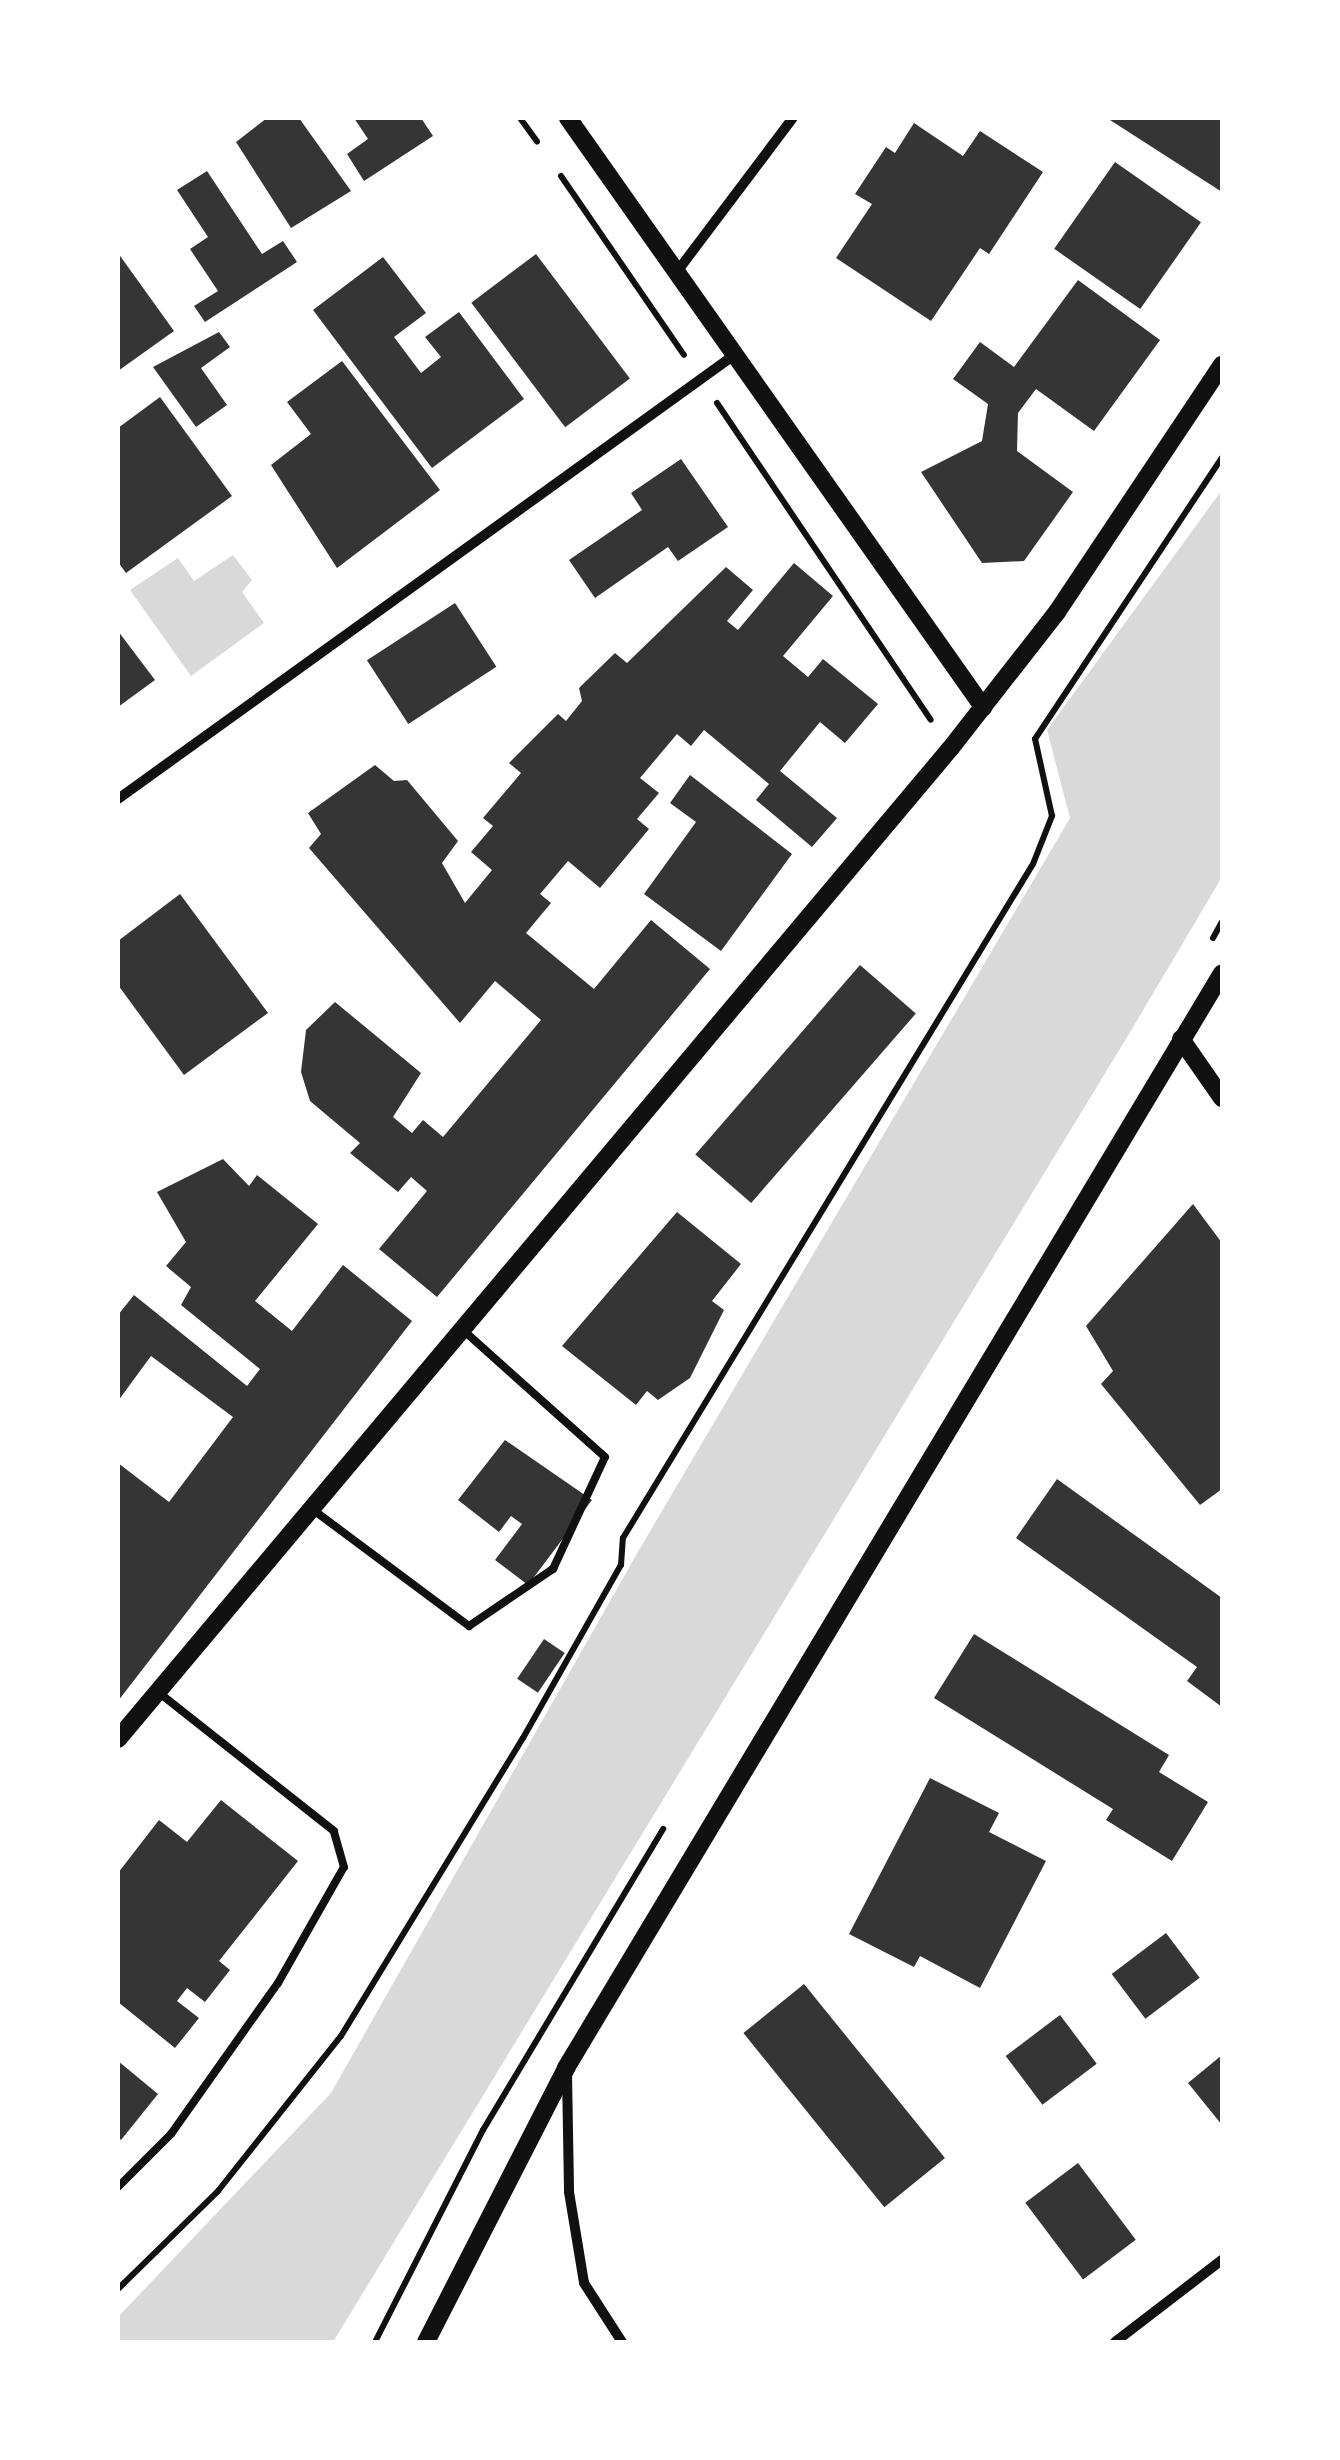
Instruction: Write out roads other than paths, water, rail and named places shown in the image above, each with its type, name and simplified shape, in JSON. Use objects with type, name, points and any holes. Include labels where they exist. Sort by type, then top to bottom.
[{"type":"street","points":[[568,118],[983,708]]},
{"type":"street","points":[[675,274],[792,118]]},
{"type":"street","points":[[118,799],[699,377],[734,356]]},
{"type":"street","points":[[118,1739],[983,708],[1057,612],[1222,364]]},
{"type":"street","points":[[426,2342],[566,2068],[1222,973]]},
{"type":"street","points":[[1181,1038],[1222,1098]]},
{"type":"street","points":[[566,2068],[569,2192],[584,2284],[622,2342]]},
{"type":"street","points":[[1115,2342],[1222,2260]]},
{"type":"lane","points":[[312,1508],[469,1626],[553,1569],[606,1457],[462,1330]]},
{"type":"lane","points":[[118,2187],[172,2134],[278,1982],[344,1867],[334,1831],[158,1692]]}]
